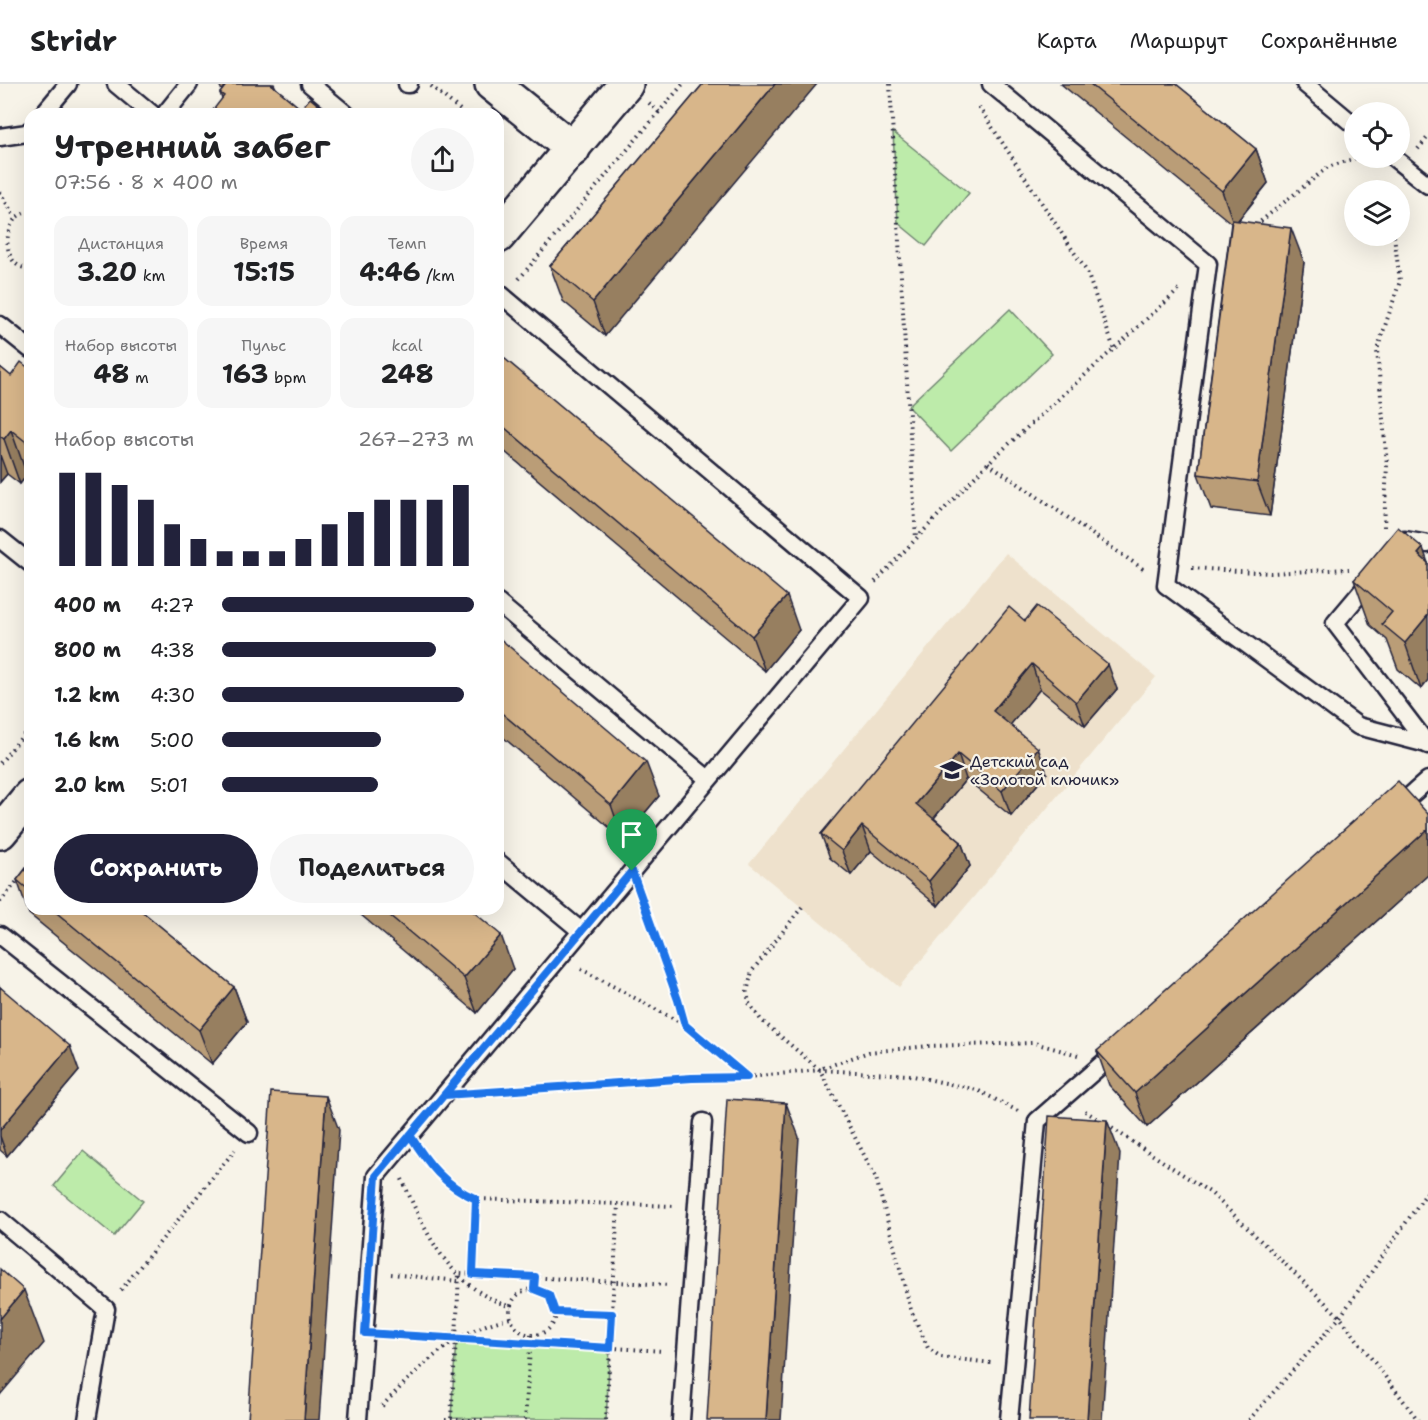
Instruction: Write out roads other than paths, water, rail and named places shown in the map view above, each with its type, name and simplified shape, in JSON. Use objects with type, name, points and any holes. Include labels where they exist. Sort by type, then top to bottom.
[{"type":"street","points":[[492,84],[573,149]]},
{"type":"street","points":[[504,229],[627,84]]},
{"type":"street","points":[[0,832],[24,803]]},
{"type":"lane","points":[[48,108],[68,84]]},
{"type":"lane","points":[[116,84],[145,108]]},
{"type":"lane","points":[[170,108],[189,84]]},
{"type":"lane","points":[[310,84],[339,108]]},
{"type":"lane","points":[[991,84],[1208,264],[1166,585],[1358,726],[1427,745]]},
{"type":"lane","points":[[1305,84],[1344,117]]},
{"type":"lane","points":[[0,137],[24,134]]},
{"type":"lane","points":[[1407,168],[1428,185]]},
{"type":"lane","points":[[358,1420],[376,1176],[861,598],[504,298]]},
{"type":"lane","points":[[0,325],[24,344]]},
{"type":"lane","points":[[0,539],[24,558]]},
{"type":"lane","points":[[1427,745],[1335,623],[1405,540],[1428,544]]},
{"type":"lane","points":[[504,608],[708,779]]},
{"type":"lane","points":[[1383,819],[1428,780]]},
{"type":"lane","points":[[504,867],[581,931]]},
{"type":"lane","points":[[0,935],[249,1133]]},
{"type":"lane","points":[[1008,1420],[1037,1120],[1131,1039]]},
{"type":"lane","points":[[681,1420],[703,1122]]},
{"type":"lane","points":[[0,1220],[106,1309],[87,1420]]},
{"type":"place","name":"Детский сад «Золотой ключик»","points":[[952,770]]}]
